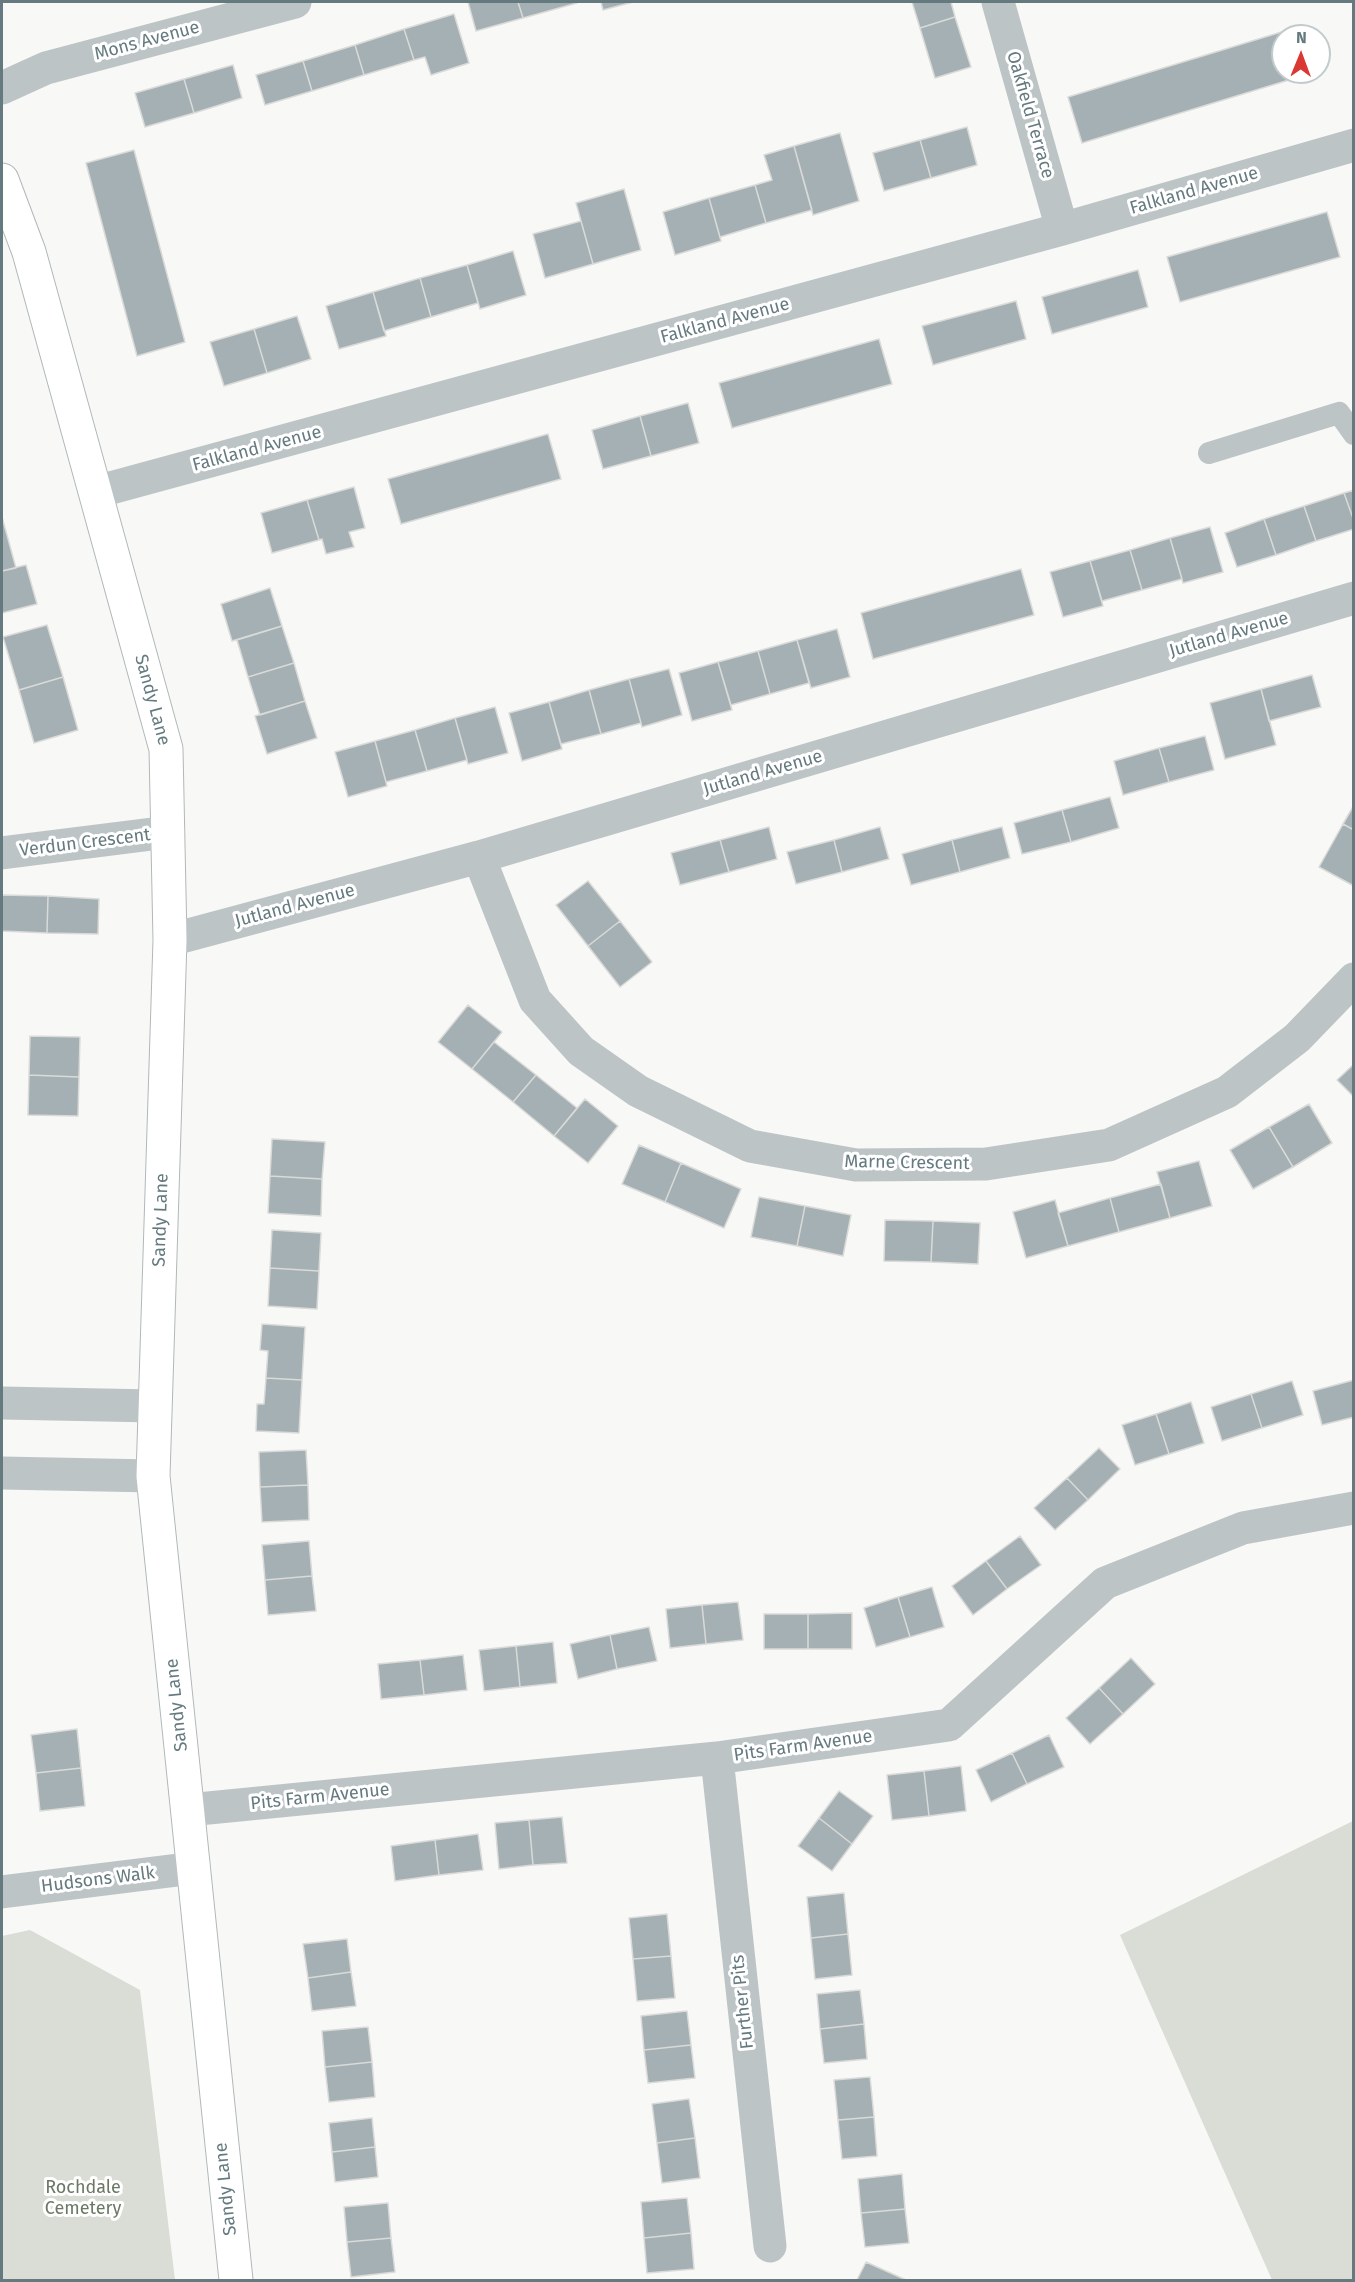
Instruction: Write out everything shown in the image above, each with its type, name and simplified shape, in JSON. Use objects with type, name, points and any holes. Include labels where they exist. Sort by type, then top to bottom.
[{"type":"main road","name":"Sandy Lane","points":[[2,180],[29,252],[166,749],[170,940],[153,1476],[236,2280]]},
{"type":"street","name":"Mons Avenue","points":[[2,88],[46,68],[295,2]]},
{"type":"street","name":"Oakfield Terrace","points":[[998,2],[1062,229]]},
{"type":"street","name":"Falkland Avenue","points":[[96,492],[1062,229],[1353,145]]},
{"type":"street","name":"Jutland Avenue","points":[[170,940],[479,857],[1353,598]]},
{"type":"street","name":"Verdun Crescent","points":[[2,853],[168,832]]},
{"type":"street","name":"Marne Crescent","points":[[479,857],[535,1000],[581,1051],[638,1091],[750,1146],[856,1165],[986,1164],[1109,1145],[1227,1092],[1297,1038],[1353,979]]},
{"type":"street","points":[[2,1403],[155,1406]]},
{"type":"street","points":[[2,1473],[153,1476]]},
{"type":"street","name":"Pits Farm Avenue","points":[[188,1810],[717,1758],[949,1725],[1105,1583],[1243,1528],[1353,1508]]},
{"type":"street","name":"Further Pits","points":[[717,1758],[770,2246]]},
{"type":"street","name":"Hudsons Walk","points":[[2,1892],[194,1868]]},
{"type":"lane","points":[[1209,453],[1339,413],[1353,434]]},
{"type":"green space","points":[[1353,1821],[1353,2280],[1272,2280],[1120,1935]]},
{"type":"green space","name":"Rochdale Cemetery","points":[[30,1930],[140,1990],[175,2280],[2,2280],[2,1936]]},
{"type":"building","points":[[468,2],[518,2],[523,18],[476,31]]},
{"type":"building","points":[[518,2],[576,2],[577,3],[523,18]]},
{"type":"building","points":[[601,2],[633,2],[603,10]]},
{"type":"building","points":[[912,2],[951,2],[955,17],[920,28]]},
{"type":"building","points":[[454,14],[469,63],[431,75],[425,57],[414,60],[404,29]]},
{"type":"building","points":[[955,17],[971,67],[935,78],[920,28]]},
{"type":"building","points":[[404,29],[414,60],[364,75],[355,45]]},
{"type":"building","points":[[1271,35],[1271,84],[1276,84],[1082,143],[1068,97]]},
{"type":"building","points":[[355,45],[364,75],[312,91],[303,61]]},
{"type":"building","points":[[303,61],[312,91],[265,105],[256,75]]},
{"type":"building","points":[[233,65],[242,98],[194,113],[184,79]]},
{"type":"building","points":[[184,79],[194,113],[145,127],[135,93]]},
{"type":"building","points":[[967,127],[977,165],[931,178],[920,140]]},
{"type":"building","points":[[840,133],[859,201],[813,215],[794,146]]},
{"type":"building","points":[[920,140],[931,178],[884,191],[873,153]]},
{"type":"building","points":[[794,146],[812,210],[766,223],[755,185],[772,180],[764,155]]},
{"type":"building","points":[[134,150],[185,342],[137,356],[86,163]]},
{"type":"building","points":[[755,185],[766,223],[720,237],[709,198]]},
{"type":"building","points":[[624,189],[641,250],[593,264],[576,203]]},
{"type":"building","points":[[709,198],[721,241],[675,255],[663,212]]},
{"type":"building","points":[[1327,212],[1340,257],[1180,302],[1167,257]]},
{"type":"building","points":[[581,221],[593,264],[545,278],[533,234]]},
{"type":"building","points":[[513,251],[526,295],[480,309],[467,265]]},
{"type":"building","points":[[467,265],[478,303],[431,317],[420,278]]},
{"type":"building","points":[[1138,270],[1148,307],[1052,334],[1042,297]]},
{"type":"building","points":[[420,278],[431,317],[384,331],[373,292]]},
{"type":"building","points":[[373,292],[386,336],[339,349],[326,306]]},
{"type":"building","points":[[1016,301],[1026,339],[933,365],[922,326]]},
{"type":"building","points":[[297,316],[311,359],[267,373],[254,329]]},
{"type":"building","points":[[254,329],[267,373],[224,386],[210,342]]},
{"type":"building","points":[[879,339],[892,384],[732,428],[719,383]]},
{"type":"building","points":[[688,403],[699,443],[651,456],[640,416]]},
{"type":"building","points":[[640,416],[651,456],[603,469],[592,430]]},
{"type":"building","points":[[548,434],[561,479],[401,524],[388,479]]},
{"type":"building","points":[[354,487],[365,528],[349,532],[354,547],[326,554],[322,539],[319,540],[307,500]]},
{"type":"building","points":[[1354,490],[1354,521],[1344,493]]},
{"type":"building","points":[[1344,493],[1354,521],[1354,529],[1316,541],[1304,506]]},
{"type":"building","points":[[307,500],[319,540],[272,553],[261,513]]},
{"type":"building","points":[[1304,506],[1316,541],[1276,555],[1264,519]]},
{"type":"building","points":[[2,517],[16,568],[2,571]]},
{"type":"building","points":[[1264,519],[1276,555],[1237,567],[1225,533]]},
{"type":"building","points":[[1210,527],[1223,572],[1183,583],[1170,538]]},
{"type":"building","points":[[1170,538],[1182,579],[1142,590],[1130,550]]},
{"type":"building","points":[[1130,550],[1142,590],[1102,601],[1090,561]]},
{"type":"building","points":[[1090,561],[1103,606],[1063,617],[1050,572]]},
{"type":"building","points":[[26,565],[37,604],[2,613],[2,571]]},
{"type":"building","points":[[1021,569],[1034,615],[873,659],[861,613]]},
{"type":"building","points":[[270,588],[282,626],[232,641],[221,604]]},
{"type":"building","points":[[47,625],[63,677],[19,690],[3,637]]},
{"type":"building","points":[[282,626],[294,663],[248,677],[237,640]]},
{"type":"building","points":[[837,629],[850,677],[811,688],[797,640]]},
{"type":"building","points":[[797,640],[809,683],[770,694],[758,651]]},
{"type":"building","points":[[758,651],[770,694],[731,705],[718,662]]},
{"type":"building","points":[[718,662],[732,710],[692,721],[679,673]]},
{"type":"building","points":[[294,663],[305,701],[260,715],[248,677]]},
{"type":"building","points":[[669,669],[682,715],[642,727],[629,679]]},
{"type":"building","points":[[1312,675],[1321,707],[1269,721],[1261,689]]},
{"type":"building","points":[[63,677],[78,730],[34,743],[19,690]]},
{"type":"building","points":[[629,679],[641,723],[601,734],[589,690]]},
{"type":"building","points":[[1261,689],[1276,745],[1225,759],[1210,703]]},
{"type":"building","points":[[589,690],[601,734],[561,744],[549,702]]},
{"type":"building","points":[[305,701],[317,738],[267,754],[255,716]]},
{"type":"building","points":[[549,702],[562,749],[522,761],[509,713]]},
{"type":"building","points":[[495,707],[508,753],[468,764],[455,718]]},
{"type":"building","points":[[455,718],[467,760],[427,771],[415,730]]},
{"type":"building","points":[[415,730],[427,771],[386,782],[375,741]]},
{"type":"building","points":[[1205,736],[1214,770],[1169,782],[1159,748]]},
{"type":"building","points":[[375,741],[387,786],[348,797],[335,752]]},
{"type":"building","points":[[1159,748],[1169,782],[1123,795],[1114,761]]},
{"type":"building","points":[[1110,797],[1119,828],[1071,842],[1062,810]]},
{"type":"building","points":[[1354,805],[1354,830],[1343,824]]},
{"type":"building","points":[[1062,810],[1071,842],[1022,854],[1014,823]]},
{"type":"building","points":[[1343,824],[1354,830],[1354,886],[1319,867]]},
{"type":"building","points":[[769,827],[777,859],[729,872],[720,840]]},
{"type":"building","points":[[880,827],[889,859],[842,872],[834,840]]},
{"type":"building","points":[[1002,827],[1010,858],[960,872],[952,840]]},
{"type":"building","points":[[720,840],[729,872],[680,885],[671,853]]},
{"type":"building","points":[[834,840],[842,872],[796,884],[787,852]]},
{"type":"building","points":[[952,840],[960,872],[911,885],[902,854]]},
{"type":"building","points":[[588,881],[620,921],[588,946],[556,905]]},
{"type":"building","points":[[2,895],[48,896],[47,933],[2,931]]},
{"type":"building","points":[[48,896],[99,899],[98,934],[47,933]]},
{"type":"building","points":[[620,921],[652,962],[620,987],[588,946]]},
{"type":"building","points":[[468,1005],[502,1032],[472,1069],[438,1042]]},
{"type":"building","points":[[30,1036],[80,1037],[79,1077],[29,1075]]},
{"type":"building","points":[[494,1042],[536,1075],[513,1102],[472,1069]]},
{"type":"building","points":[[1354,1064],[1354,1097],[1337,1080]]},
{"type":"building","points":[[29,1075],[79,1077],[78,1116],[28,1115]]},
{"type":"building","points":[[536,1075],[577,1108],[554,1136],[513,1102]]},
{"type":"building","points":[[585,1099],[618,1126],[588,1163],[554,1136]]},
{"type":"building","points":[[1309,1104],[1332,1143],[1293,1167],[1269,1127]]},
{"type":"building","points":[[1269,1127],[1293,1167],[1253,1189],[1230,1150]]},
{"type":"building","points":[[272,1139],[325,1142],[322,1179],[270,1176]]},
{"type":"building","points":[[639,1145],[681,1163],[665,1202],[622,1184]]},
{"type":"building","points":[[1199,1161],[1212,1206],[1170,1218],[1157,1172]]},
{"type":"building","points":[[681,1163],[741,1189],[724,1228],[665,1202]]},
{"type":"building","points":[[270,1176],[322,1179],[321,1216],[268,1213]]},
{"type":"building","points":[[1161,1184],[1170,1218],[1119,1232],[1110,1198]]},
{"type":"building","points":[[759,1197],[805,1206],[797,1246],[751,1237]]},
{"type":"building","points":[[1110,1198],[1119,1232],[1068,1246],[1058,1213]]},
{"type":"building","points":[[1055,1200],[1068,1246],[1026,1258],[1013,1212]]},
{"type":"building","points":[[805,1206],[851,1215],[843,1256],[797,1246]]},
{"type":"building","points":[[885,1220],[933,1221],[931,1262],[884,1261]]},
{"type":"building","points":[[933,1221],[980,1223],[978,1264],[931,1262]]},
{"type":"building","points":[[272,1230],[321,1233],[319,1271],[270,1268]]},
{"type":"building","points":[[270,1268],[319,1271],[317,1309],[268,1306]]},
{"type":"building","points":[[262,1324],[305,1327],[302,1380],[266,1378],[268,1351],[260,1350]]},
{"type":"building","points":[[266,1378],[302,1380],[299,1433],[256,1431],[257,1404],[264,1404]]},
{"type":"building","points":[[1354,1380],[1354,1417],[1322,1425],[1313,1391]]},
{"type":"building","points":[[1292,1381],[1303,1415],[1262,1428],[1251,1394]]},
{"type":"building","points":[[1251,1394],[1262,1428],[1222,1441],[1211,1407]]},
{"type":"building","points":[[1191,1402],[1204,1443],[1169,1454],[1156,1414]]},
{"type":"building","points":[[1156,1414],[1169,1454],[1135,1465],[1122,1425]]},
{"type":"building","points":[[1099,1448],[1120,1469],[1088,1500],[1067,1478]]},
{"type":"building","points":[[306,1450],[308,1485],[260,1487],[259,1452]]},
{"type":"building","points":[[1067,1478],[1088,1500],[1055,1530],[1034,1508]]},
{"type":"building","points":[[308,1485],[309,1520],[262,1522],[260,1487]]},
{"type":"building","points":[[1020,1536],[1041,1565],[1007,1589],[986,1561]]},
{"type":"building","points":[[309,1541],[312,1576],[265,1580],[262,1545]]},
{"type":"building","points":[[986,1561],[1007,1589],[973,1615],[952,1586]]},
{"type":"building","points":[[312,1576],[316,1611],[268,1615],[265,1580]]},
{"type":"building","points":[[932,1587],[944,1627],[910,1637],[898,1597]]},
{"type":"building","points":[[898,1597],[910,1637],[876,1647],[864,1608]]},
{"type":"building","points":[[738,1602],[743,1640],[706,1644],[702,1605]]},
{"type":"building","points":[[702,1605],[706,1644],[670,1648],[666,1609]]},
{"type":"building","points":[[852,1613],[852,1649],[808,1649],[808,1614]]},
{"type":"building","points":[[764,1614],[808,1614],[808,1649],[764,1649]]},
{"type":"building","points":[[649,1627],[657,1661],[617,1669],[610,1635]]},
{"type":"building","points":[[610,1635],[617,1669],[578,1679],[570,1644]]},
{"type":"building","points":[[553,1642],[557,1683],[520,1687],[516,1646]]},
{"type":"building","points":[[516,1646],[520,1687],[484,1691],[479,1650]]},
{"type":"building","points":[[463,1655],[467,1690],[424,1695],[420,1660]]},
{"type":"building","points":[[1131,1658],[1155,1684],[1123,1714],[1099,1688]]},
{"type":"building","points":[[420,1660],[424,1695],[381,1699],[378,1664]]},
{"type":"building","points":[[1099,1688],[1123,1714],[1090,1744],[1066,1718]]},
{"type":"building","points":[[77,1729],[81,1768],[36,1773],[31,1735]]},
{"type":"building","points":[[1049,1735],[1064,1767],[1027,1784],[1012,1753]]},
{"type":"building","points":[[1012,1753],[1027,1784],[991,1802],[976,1770]]},
{"type":"building","points":[[961,1766],[966,1811],[929,1816],[924,1771]]},
{"type":"building","points":[[81,1768],[85,1806],[40,1811],[36,1773]]},
{"type":"building","points":[[924,1771],[929,1816],[892,1820],[887,1775]]},
{"type":"building","points":[[839,1791],[873,1816],[852,1844],[819,1818]]},
{"type":"building","points":[[562,1817],[567,1863],[533,1865],[529,1820]]},
{"type":"building","points":[[819,1818],[852,1844],[832,1871],[798,1846]]},
{"type":"building","points":[[529,1820],[533,1865],[499,1869],[495,1823]]},
{"type":"building","points":[[478,1834],[483,1870],[439,1875],[435,1840]]},
{"type":"building","points":[[435,1840],[439,1875],[395,1881],[391,1846]]},
{"type":"building","points":[[844,1893],[848,1934],[811,1938],[807,1897]]},
{"type":"building","points":[[667,1914],[671,1956],[633,1959],[629,1918]]},
{"type":"building","points":[[848,1934],[852,1975],[815,1979],[811,1938]]},
{"type":"building","points":[[347,1939],[351,1972],[308,1978],[303,1944]]},
{"type":"building","points":[[671,1956],[675,1998],[637,2001],[633,1959]]},
{"type":"building","points":[[351,1972],[356,2006],[312,2011],[308,1978]]},
{"type":"building","points":[[860,1990],[864,2024],[820,2029],[817,1994]]},
{"type":"building","points":[[687,2011],[691,2045],[644,2050],[641,2016]]},
{"type":"building","points":[[864,2024],[867,2059],[824,2063],[820,2029]]},
{"type":"building","points":[[368,2027],[372,2062],[325,2067],[322,2031]]},
{"type":"building","points":[[691,2045],[695,2078],[648,2083],[644,2050]]},
{"type":"building","points":[[372,2062],[375,2097],[329,2102],[325,2067]]},
{"type":"building","points":[[870,2077],[874,2117],[838,2120],[834,2080]]},
{"type":"building","points":[[689,2099],[695,2138],[657,2143],[652,2104]]},
{"type":"building","points":[[874,2117],[877,2156],[842,2159],[838,2120]]},
{"type":"building","points":[[372,2118],[375,2147],[332,2152],[329,2123]]},
{"type":"building","points":[[695,2138],[700,2178],[662,2183],[657,2143]]},
{"type":"building","points":[[375,2147],[378,2177],[335,2182],[332,2152]]},
{"type":"building","points":[[902,2174],[905,2209],[861,2213],[858,2179]]},
{"type":"building","points":[[687,2198],[691,2233],[644,2238],[641,2202]]},
{"type":"building","points":[[388,2203],[391,2238],[347,2242],[344,2207]]},
{"type":"building","points":[[905,2209],[909,2243],[865,2247],[861,2213]]},
{"type":"building","points":[[691,2233],[694,2269],[647,2273],[644,2238]]},
{"type":"building","points":[[391,2238],[395,2272],[351,2277],[347,2242]]},
{"type":"building","points":[[866,2262],[906,2280],[857,2280]]}]
